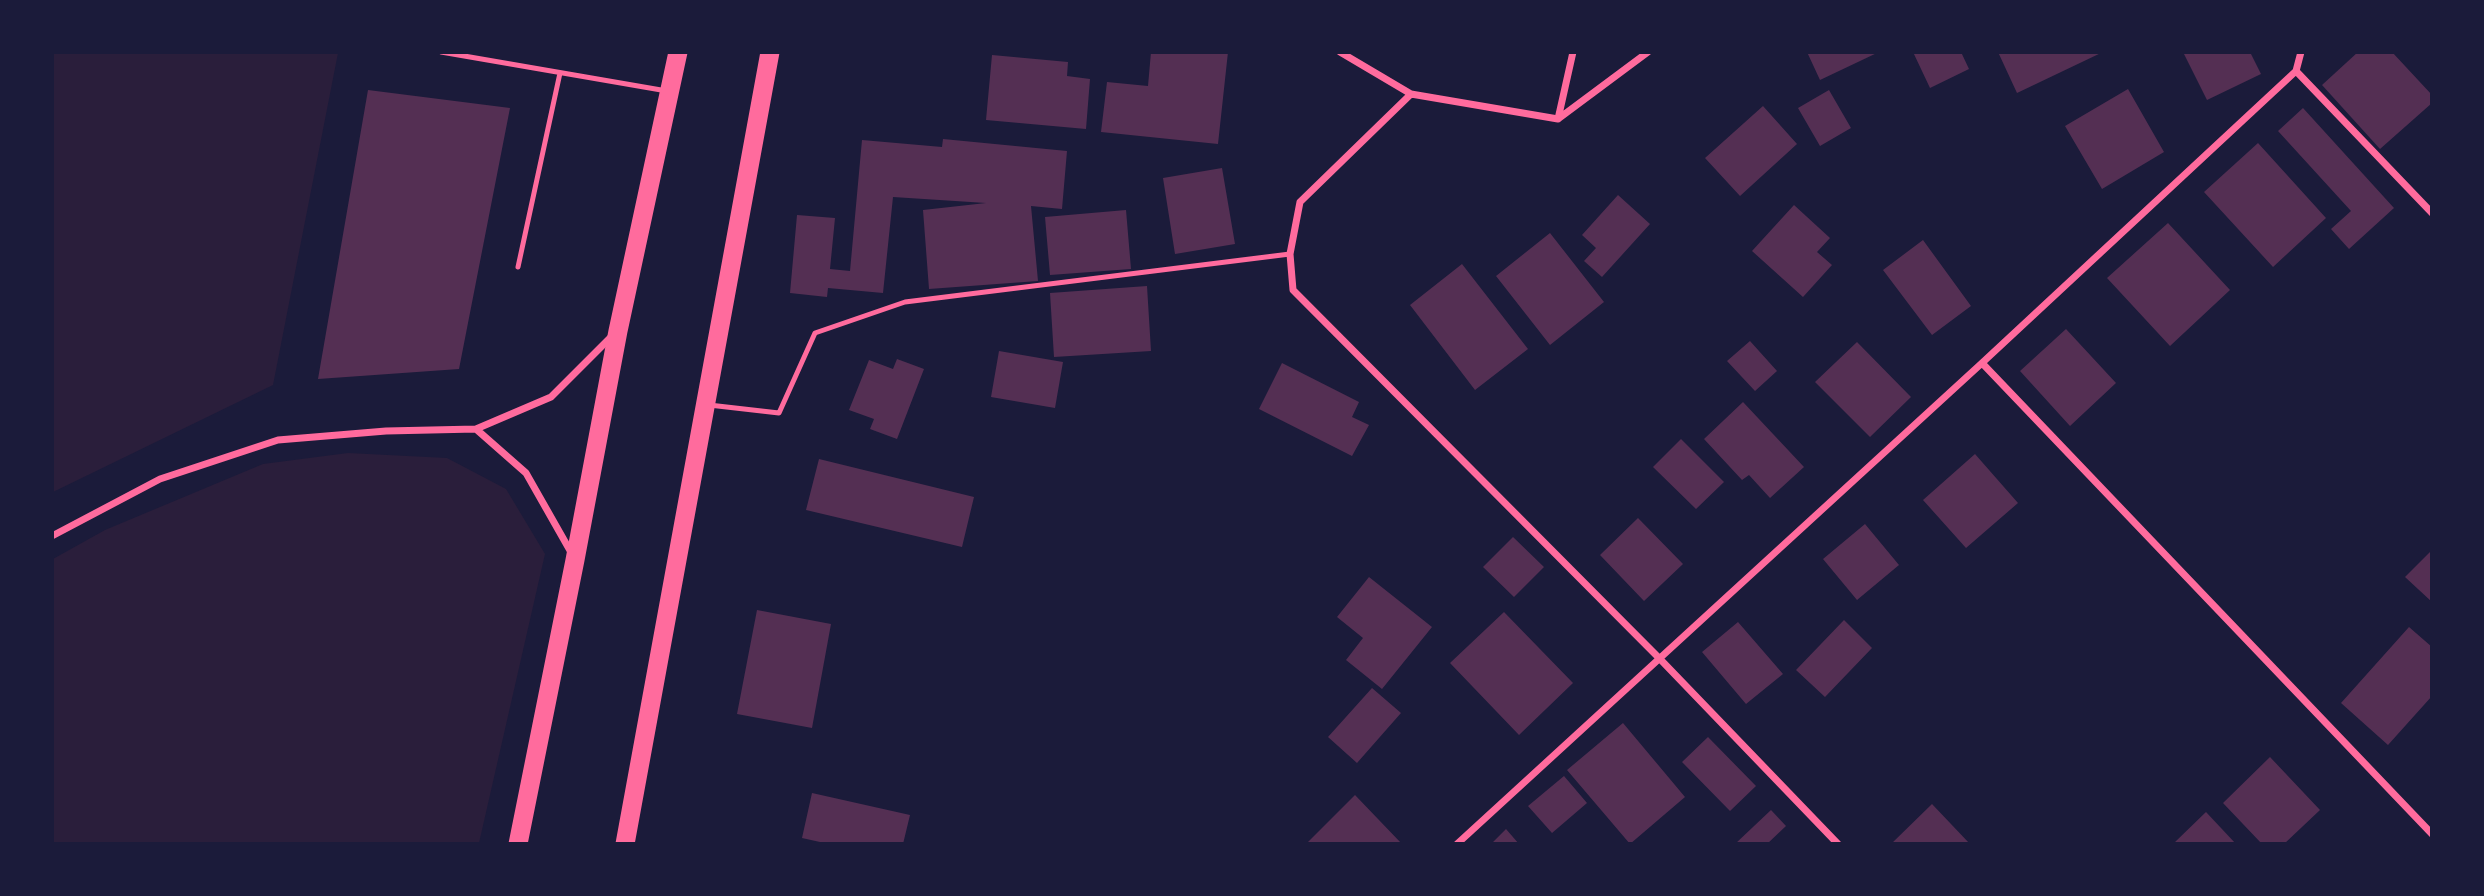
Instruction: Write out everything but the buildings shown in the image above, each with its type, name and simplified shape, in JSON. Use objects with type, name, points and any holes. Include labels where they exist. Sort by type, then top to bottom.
[{"type":"highway","points":[[518,844],[618,331],[678,52]]},
{"type":"highway","points":[[625,844],[770,52]]},
{"type":"street","points":[[1340,52],[1411,94],[1558,119],[1648,52]]},
{"type":"street","points":[[1558,119],[1573,52]]},
{"type":"street","points":[[1457,844],[2296,71],[2301,52]]},
{"type":"street","points":[[2296,71],[2431,213]]},
{"type":"street","points":[[1411,94],[1300,202],[1290,254],[1293,290],[1660,659],[1838,844]]},
{"type":"street","points":[[52,536],[160,479],[278,440],[386,431],[476,429],[551,397],[618,331]]},
{"type":"street","points":[[1982,363],[2431,834]]},
{"type":"street","points":[[476,429],[526,473],[575,560]]},
{"type":"lane","points":[[441,52],[670,92]]},
{"type":"lane","points":[[518,267],[560,73]]},
{"type":"lane","points":[[706,405],[779,413],[815,333],[905,302],[1290,254]]},
{"type":"shaded area","points":[[53,52],[338,53],[273,385],[53,492]]},
{"type":"shaded area","points":[[348,453],[447,458],[506,489],[545,554],[479,843],[53,842],[53,559],[105,530],[263,464]]}]
